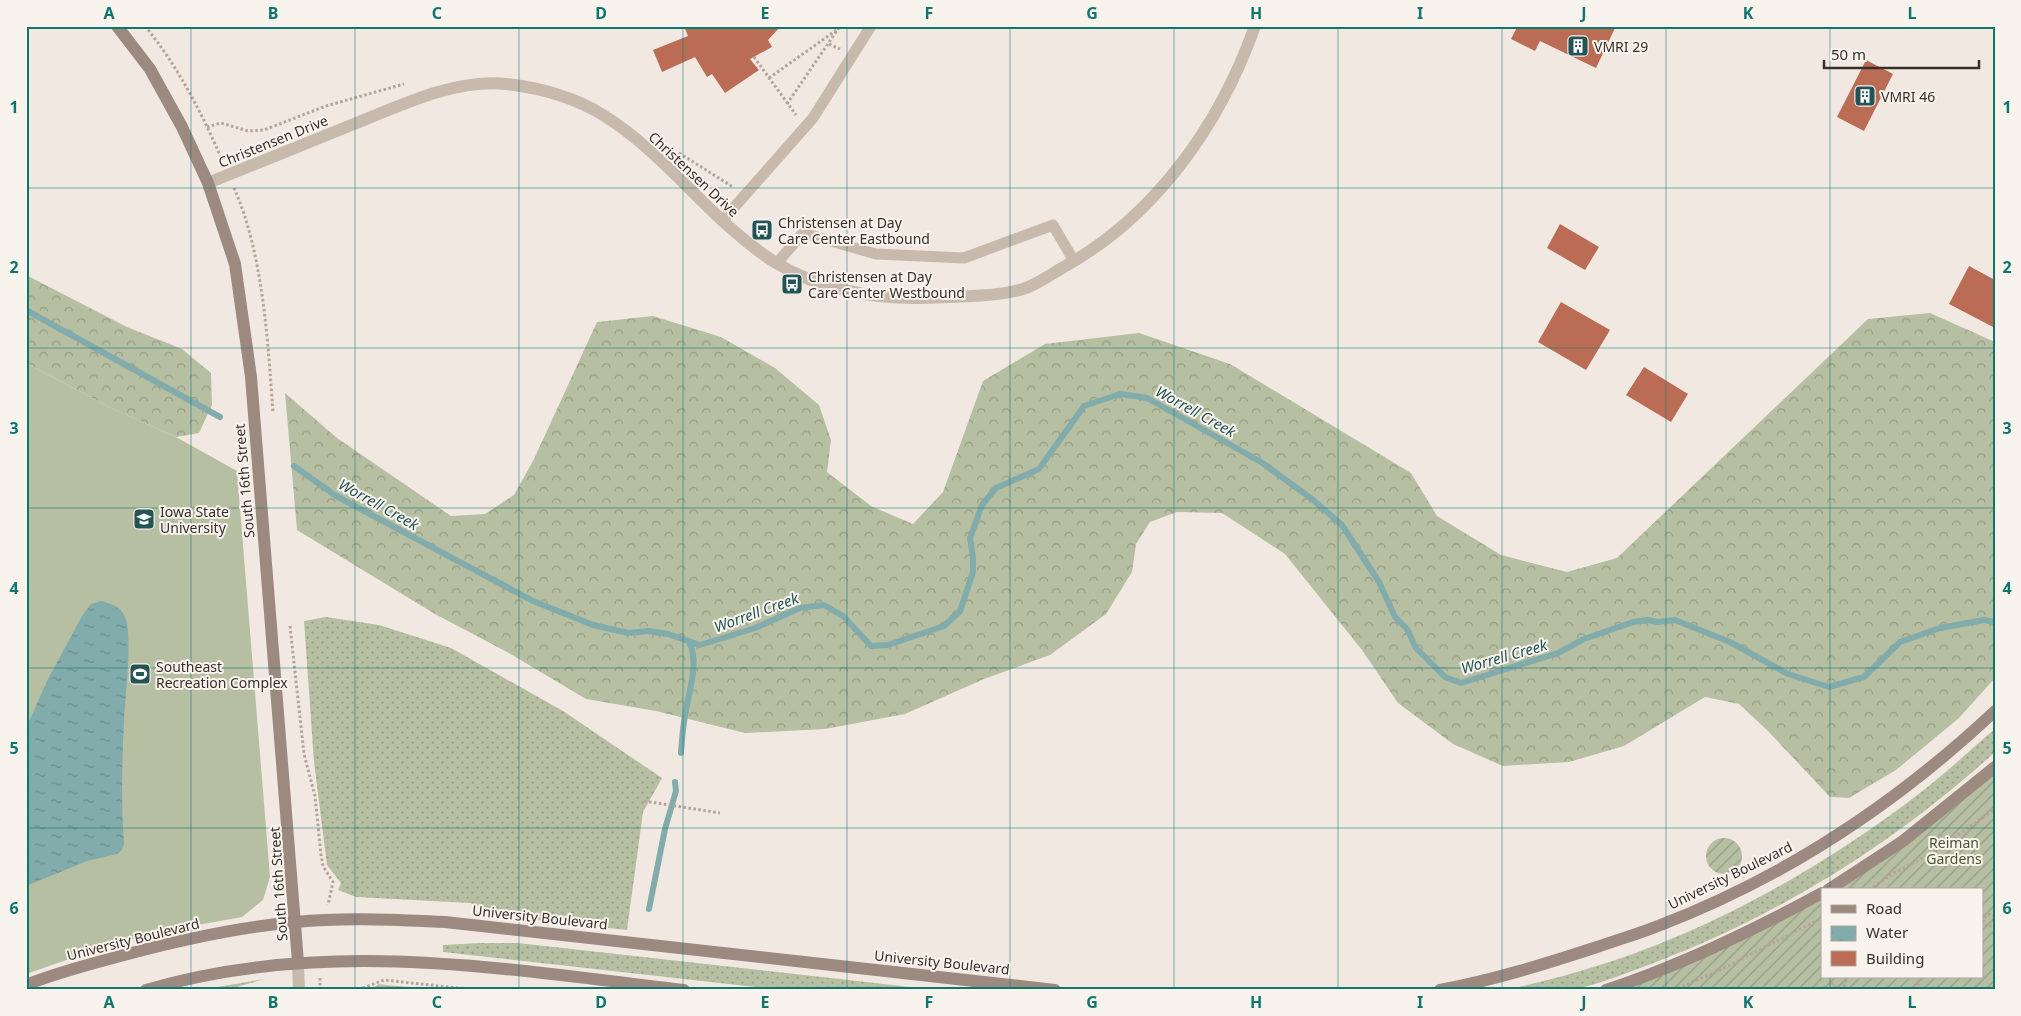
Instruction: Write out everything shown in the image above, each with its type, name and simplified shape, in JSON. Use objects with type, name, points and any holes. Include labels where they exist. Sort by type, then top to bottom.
[{"type":"main road","name":"South 16th Street","points":[[117,26],[150,69],[182,127],[208,183],[235,264],[248,342],[298,962]]},
{"type":"main road","name":"University Boulevard","points":[[1440,990],[1530,969],[1658,926],[1740,889],[1804,857],[1874,811],[1929,770],[1995,711]]},
{"type":"main road","points":[[1831,888],[1903,841],[1995,767]]},
{"type":"main road","points":[[1606,990],[1679,964],[1753,930],[1821,894]]},
{"type":"main road","name":"University Boulevard","points":[[26,985],[54,974],[146,949],[220,933],[296,922],[367,919],[445,922],[1055,990]]},
{"type":"main road","points":[[146,990],[216,974],[298,962],[364,960],[444,962],[684,990]]},
{"type":"street","name":"Christensen Drive","points":[[208,183],[410,102],[454,89],[502,84],[544,90],[583,104],[604,116],[676,175],[722,222],[777,263],[813,279],[865,295],[912,298],[964,297],[1023,289],[1074,261],[1112,236],[1157,191],[1194,150],[1222,102],[1245,55],[1255,26]]},
{"type":"street","points":[[298,962],[299,990]]},
{"type":"lane","points":[[722,222],[813,118],[871,26]]},
{"type":"lane","points":[[777,263],[803,233],[876,254],[964,258],[1053,226],[1074,261]]},
{"type":"path","points":[[145,26],[174,69],[214,142]]},
{"type":"path","points":[[769,78],[840,27]]},
{"type":"path","points":[[787,104],[840,27]]},
{"type":"path","points":[[754,57],[799,120]]},
{"type":"path","points":[[674,150],[739,191]]},
{"type":"path","points":[[289,617],[304,754],[315,796],[323,866],[333,882],[332,886]]},
{"type":"path","points":[[644,801],[720,813]]},
{"type":"path","points":[[1873,888],[1892,874],[1934,852],[1995,809]]},
{"type":"path","points":[[1984,918],[1988,914],[1995,916]]},
{"type":"path","points":[[1673,990],[1716,972],[1821,919]]},
{"type":"path","points":[[1984,922],[1988,927],[1995,925]]},
{"type":"path","points":[[1832,978],[1832,985],[1839,989],[1845,984],[1846,978]]},
{"type":"path","points":[[1916,990],[1922,978]]},
{"type":"path","points":[[358,990],[384,980],[476,990]]},
{"type":"path","points":[[320,982],[320,990]]},
{"type":"path","points":[[244,990],[258,990]]},
{"type":"green space","points":[[26,275],[127,327],[182,349],[211,373],[212,405],[199,433],[176,437],[113,409],[26,363]]},
{"type":"green space","points":[[1930,313],[1995,342],[1995,678],[1959,718],[1896,770],[1849,798],[1830,797],[1768,731],[1739,704],[1705,697],[1624,746],[1569,762],[1503,766],[1453,744],[1398,703],[1362,650],[1285,554],[1222,513],[1177,512],[1150,522],[1136,544],[1132,572],[1106,614],[1050,655],[984,679],[905,714],[825,729],[745,733],[656,711],[586,699],[507,652],[435,614],[297,530],[285,393],[337,438],[451,516],[485,514],[514,495],[534,459],[597,322],[653,316],[721,337],[775,368],[819,405],[831,440],[827,472],[871,506],[913,524],[943,492],[983,381],[1045,344],[1139,333],[1230,364],[1411,473],[1437,516],[1501,555],[1567,572],[1617,558],[1868,319]]},
{"type":"green space","name":"Southeast Recreation Complex","points":[[26,363],[113,409],[176,437],[237,471],[270,877],[263,900],[242,917],[159,932],[107,946],[26,974]]},
{"type":"green space","points":[[326,617],[379,625],[451,648],[563,711],[662,778],[643,812],[627,930],[518,918],[470,903],[356,897],[338,890],[341,883],[327,865],[314,762],[304,621]]},
{"type":"green space","points":[[1995,729],[1995,752],[1957,785],[1875,847],[1789,900],[1744,924],[1698,945],[1604,981],[1585,987],[1559,991],[1507,990],[1568,975],[1623,957],[1713,921],[1757,899],[1841,849],[1881,822],[1930,785]]},
{"type":"green space","name":"Reiman Gardens","points":[[1995,767],[1995,990],[1606,990],[1821,893],[1821,978],[1984,978],[1984,888],[1831,888]]},
{"type":"green space","points":[[1724,838],[1731,839],[1737,843],[1741,849],[1741,863],[1737,869],[1731,873],[1724,874],[1717,873],[1711,869],[1707,863],[1706,856],[1707,849],[1711,843],[1717,839]]},
{"type":"green space","points":[[518,943],[937,990],[783,990],[443,952],[443,945]]},
{"type":"green space","points":[[265,979],[226,990],[199,990]]},
{"type":"green space","points":[[379,984],[386,985],[444,990],[369,990]]},
{"type":"water","points":[[101,601],[121,610],[127,626],[127,683],[122,767],[124,844],[122,850],[117,854],[87,861],[26,886],[26,728],[48,679],[82,616],[91,604]]},
{"type":"building","points":[[684,26],[781,26],[768,40],[772,47],[750,59],[759,70],[725,93],[712,74],[707,77],[695,57],[662,72],[653,50],[688,36]]},
{"type":"building","name":"VMRI 29","points":[[1511,26],[1616,26],[1596,68],[1540,41],[1535,51],[1511,39],[1516,29]]},
{"type":"building","name":"VMRI 46","points":[[1866,60],[1893,74],[1864,131],[1837,117]]},
{"type":"building","points":[[1560,224],[1599,247],[1585,270],[1547,248]]},
{"type":"building","points":[[1969,266],[1995,280],[1995,328],[1949,304]]},
{"type":"building","points":[[1561,302],[1610,330],[1586,370],[1538,342]]},
{"type":"building","points":[[1644,367],[1688,394],[1671,422],[1626,395]]},
{"type":"waterway","name":"Worrell Creek","points":[[26,310],[220,417]]},
{"type":"waterway","name":"Worrell Creek","points":[[294,466],[336,496],[533,601],[593,625],[628,633],[648,631],[668,634],[700,645],[755,628],[800,608],[824,605],[843,616],[871,646],[888,645],[944,626],[960,611],[973,572],[970,538],[982,505],[996,488],[1039,469],[1084,406],[1120,394],[1147,398],[1261,462],[1312,499],[1342,525],[1379,582],[1395,617],[1407,629],[1416,648],[1445,677],[1461,683],[1558,653],[1584,639],[1633,622],[1675,620],[1730,642],[1788,674],[1829,687],[1864,677],[1900,642],[1940,628],[1984,620],[1995,622]]},
{"type":"waterway","points":[[681,753],[684,721],[694,666],[689,641]]},
{"type":"waterway","points":[[649,909],[665,829],[676,791],[675,782]]},
{"type":"place","name":"VMRI 29","points":[[1578,46]]},
{"type":"place","name":"VMRI 46","points":[[1865,96]]},
{"type":"place","name":"Christensen at Day Care Center Eastbound","points":[[762,230]]},
{"type":"place","name":"Christensen at Day Care Center Westbound","points":[[792,284]]},
{"type":"place","name":"Iowa State University","points":[[144,519]]},
{"type":"place","name":"Southeast Recreation Complex","points":[[140,674]]}]
